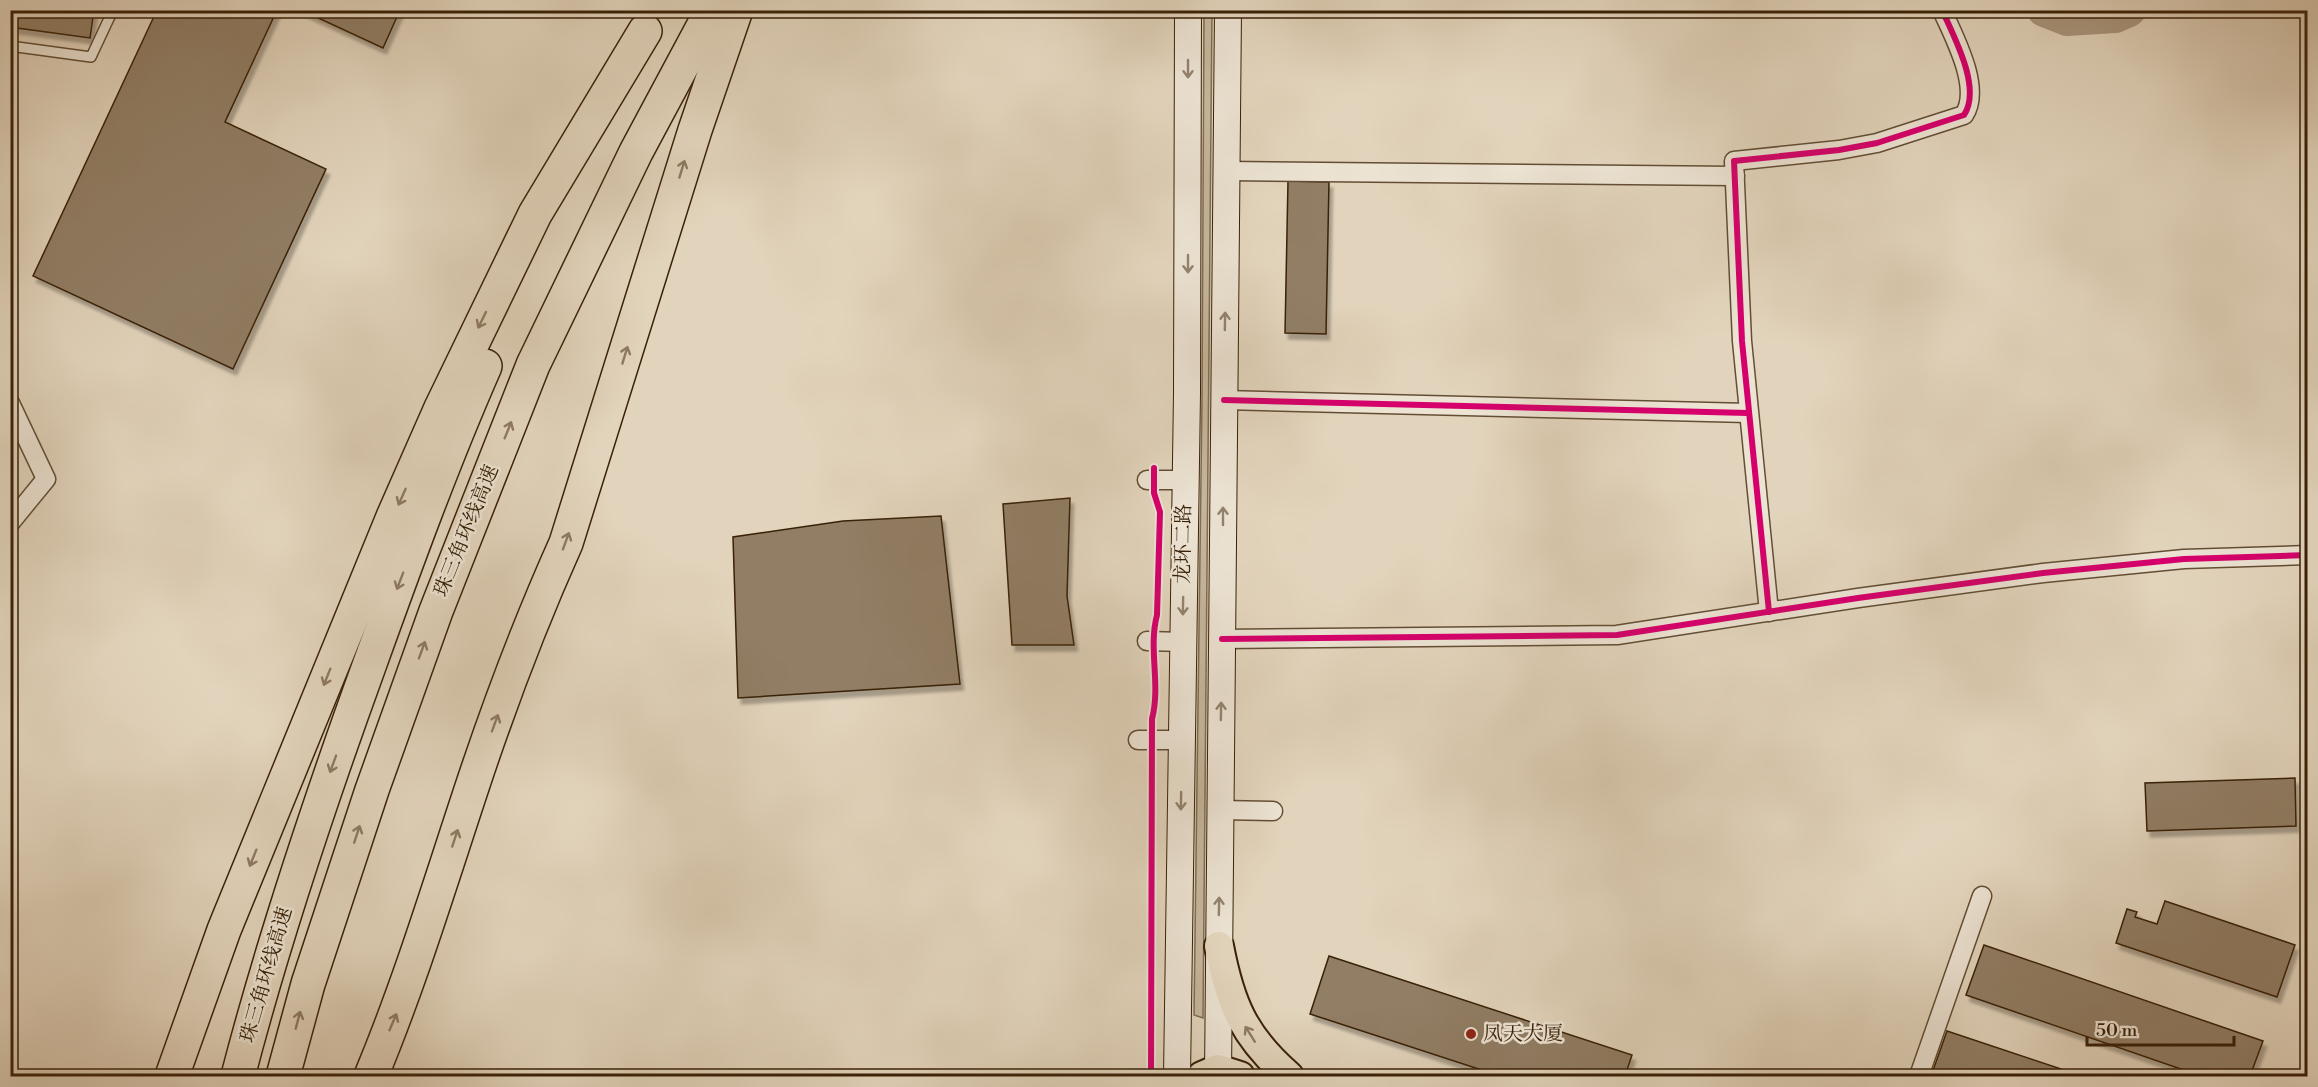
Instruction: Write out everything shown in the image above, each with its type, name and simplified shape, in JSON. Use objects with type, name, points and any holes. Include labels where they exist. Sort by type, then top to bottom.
[{"type":"highway","name":"珠三角环线高速","points":[[282,1077],[308,984],[372,790],[436,610],[533,365],[636,152],[712,10]]},
{"type":"highway","points":[[370,1077],[397,1013],[475,778],[539,604],[566,543],[694,130],[736,10]]},
{"type":"highway","name":"珠三角环线高速","points":[[238,1077],[282,921],[330,773],[397,586],[483,373],[551,220],[650,21]]},
{"type":"highway","points":[[172,1077],[228,919],[393,517],[441,408],[535,214],[650,21]]},
{"type":"main road","name":"龙环二路","points":[[1178,1077],[1184,480],[1187,393],[1188,10]]},
{"type":"main road","name":"龙环二路","points":[[1220,1075],[1220,810],[1228,10]]},
{"type":"main road","points":[[1219,946],[1229,990],[1249,1034],[1265,1055],[1289,1077]]},
{"type":"street","points":[[1769,612],[1742,341],[1734,161],[1839,150],[1877,143],[1964,115],[1967,110],[1967,70],[1942,10]]},
{"type":"street","points":[[1227,171],[1735,176]]},
{"type":"street","points":[[1224,400],[1748,413]]},
{"type":"street","points":[[10,403],[46,479],[10,523]]},
{"type":"street","points":[[1147,480],[1184,480]]},
{"type":"street","points":[[1222,639],[1617,635],[2021,576],[2184,559],[2307,555]]},
{"type":"street","points":[[1147,641],[1183,642]]},
{"type":"street","points":[[1138,740],[1183,740]]},
{"type":"street","points":[[1220,810],[1273,811]]},
{"type":"street","points":[[1919,1077],[1982,896]]},
{"type":"lane","points":[[10,46],[91,57],[113,10]]},
{"type":"shaded area","points":[[1204,11],[1212,11],[1203,1018],[1194,1015],[1202,400]]},
{"type":"building","points":[[10,10],[94,10],[90,38],[10,27]]},
{"type":"building","points":[[157,10],[277,10],[225,122],[326,169],[233,369],[33,276]]},
{"type":"building","points":[[301,10],[400,10],[383,48]]},
{"type":"building","points":[[1288,181],[1329,182],[1326,334],[1285,333]]},
{"type":"building","points":[[1070,498],[1067,596],[1074,645],[1012,645],[1003,504]]},
{"type":"building","points":[[941,516],[960,684],[738,698],[733,537],[843,521]]},
{"type":"building","points":[[2295,778],[2296,826],[2147,831],[2145,783]]},
{"type":"building","points":[[2165,901],[2295,945],[2277,997],[2116,943],[2127,909],[2137,912],[2135,917],[2157,924]]},
{"type":"building","points":[[1984,945],[2263,1041],[2250,1076],[2201,1076],[1966,995]]},
{"type":"building","name":"凤天大厦","points":[[1329,956],[1632,1055],[1625,1076],[1500,1076],[1310,1014]]},
{"type":"building","points":[[1947,1031],[2082,1076],[1931,1076]]},
{"type":"building","points":[[2305,1058],[2308,1058],[2308,1076],[2299,1076]]},
{"type":"waterway","points":[[2044,10],[2067,19],[2115,16],[2129,10]]},
{"type":"cycle path","points":[[1769,612],[1742,341],[1734,161],[1839,150],[1877,143],[1964,115],[1969,104],[1968,77],[1959,48],[1942,10]]},
{"type":"cycle path","points":[[1224,400],[1748,413]]},
{"type":"cycle path","points":[[1151,1076],[1152,719],[1155,693],[1154,641],[1160,512],[1154,493],[1154,468]]},
{"type":"cycle path","points":[[1222,639],[1617,635],[1858,598],[2043,573],[2184,559],[2308,555]]},
{"type":"place","name":"凤天大厦","points":[[1471,1034]]}]
